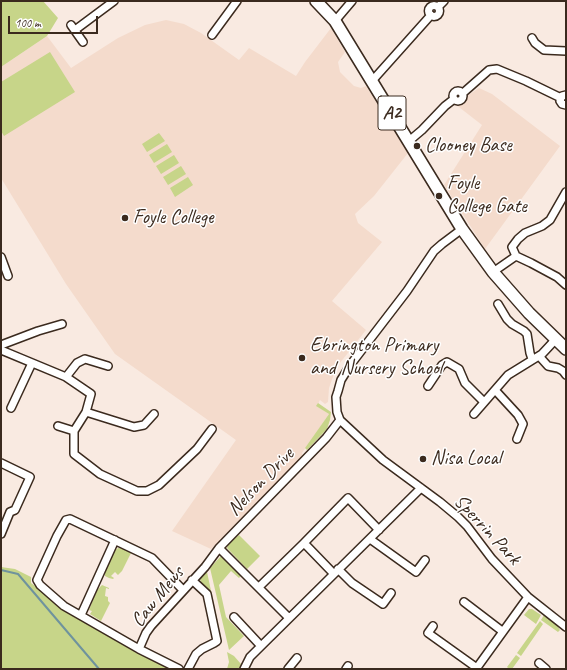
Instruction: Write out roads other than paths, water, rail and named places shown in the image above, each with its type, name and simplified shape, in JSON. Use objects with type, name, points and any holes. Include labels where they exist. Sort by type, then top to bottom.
[{"type":"highway","name":"A2","points":[[316,1],[335,21],[462,229],[493,272],[529,313],[566,349]]},
{"type":"street","points":[[83,42],[73,27],[103,4],[114,1]]},
{"type":"street","points":[[212,35],[237,1]]},
{"type":"street","points":[[335,21],[352,1]]},
{"type":"street","points":[[372,81],[431,15],[434,17],[439,15],[440,10],[438,7],[444,1]]},
{"type":"street","points":[[532,38],[534,43],[544,50],[566,51]]},
{"type":"street","points":[[409,141],[454,99],[458,101],[462,100],[463,93],[489,70],[497,69],[563,97],[562,104],[566,105]]},
{"type":"street","points":[[566,192],[564,193],[550,220],[542,226],[526,233],[518,239],[512,247],[516,256],[531,262],[557,277],[566,285]]},
{"type":"street","points":[[340,420],[337,412],[336,396],[341,380],[351,364],[407,291],[434,251],[462,229]]},
{"type":"street","points":[[493,272],[516,256]]},
{"type":"street","points":[[1,257],[8,276]]},
{"type":"street","points":[[498,304],[507,319],[527,334],[532,359]]},
{"type":"street","points":[[1,345],[62,324]]},
{"type":"street","points":[[474,414],[508,375],[539,356],[556,340]]},
{"type":"street","points":[[1,350],[66,377],[91,394],[86,412],[74,431],[74,454],[100,474],[137,491],[146,491],[159,485],[197,449],[212,429]]},
{"type":"street","points":[[539,356],[548,366],[558,368],[566,375]]},
{"type":"street","points":[[66,377],[77,363],[86,358],[108,366]]},
{"type":"street","points":[[428,386],[442,365],[447,362],[459,369],[465,383],[484,402]]},
{"type":"street","points":[[10,408],[32,363]]},
{"type":"street","points":[[495,390],[518,415],[523,424],[517,439]]},
{"type":"street","points":[[86,412],[134,427],[144,425],[154,414]]},
{"type":"street","name":"Sperrin Park","points":[[340,420],[383,460],[445,506],[467,526],[492,559],[528,598],[566,627]]},
{"type":"street","name":"Nelson Drive","points":[[205,567],[220,548],[326,438],[340,420]]},
{"type":"street","points":[[58,426],[74,431]]},
{"type":"street","points":[[1,463],[30,477],[15,510],[10,512],[1,534]]},
{"type":"street","points":[[244,669],[250,657],[421,488]]},
{"type":"street","points":[[258,587],[348,498],[379,530]]},
{"type":"street","points":[[179,669],[139,649],[64,606],[40,585],[37,580],[57,536],[68,519],[152,558],[183,590]]},
{"type":"street","points":[[370,539],[416,572],[425,560]]},
{"type":"street","points":[[82,615],[115,540]]},
{"type":"street","points":[[304,543],[336,571],[383,604],[391,593]]},
{"type":"street","points":[[220,548],[289,618]]},
{"type":"street","name":"Caw Mews","points":[[139,649],[151,626],[205,567]]},
{"type":"street","points":[[188,669],[196,654],[202,648],[214,643],[217,640],[207,594],[192,580]]},
{"type":"street","points":[[433,626],[428,633],[477,669],[502,631],[528,598]]},
{"type":"street","points":[[464,602],[502,631]]},
{"type":"street","points":[[234,617],[261,646]]},
{"type":"street","points":[[288,669],[297,658]]},
{"type":"street","points":[[539,663],[546,669]]},
{"type":"waterway","points":[[1,570],[18,574],[99,669]]},
{"type":"place","name":"Clooney Base","points":[[417,146]]},
{"type":"place","name":"Foyle College Gate","points":[[439,196]]},
{"type":"place","name":"Foyle College","points":[[125,218]]},
{"type":"place","name":"Ebrington Primary and Nursery School","points":[[302,358]]},
{"type":"place","name":"Nisa Local","points":[[423,459]]}]
